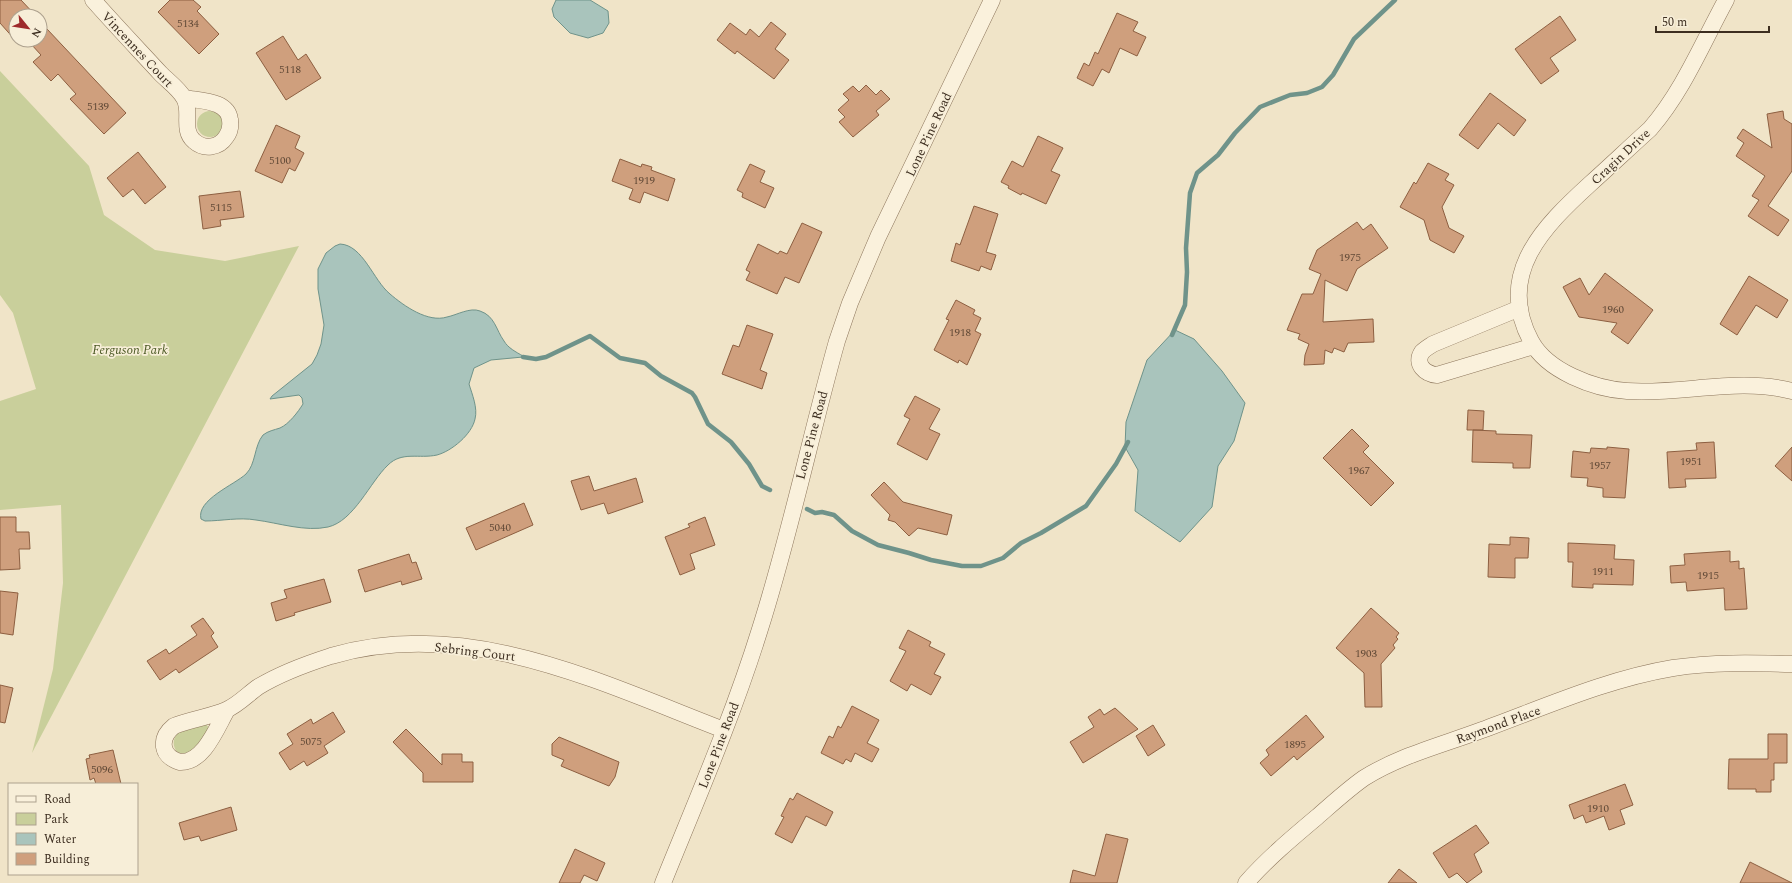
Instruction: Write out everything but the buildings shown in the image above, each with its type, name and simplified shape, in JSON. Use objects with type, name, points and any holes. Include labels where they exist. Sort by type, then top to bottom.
[{"type":"street","name":"Vincennes Court","points":[[93,0],[185,98]]},
{"type":"street","name":"Lone Pine Road","points":[[663,883],[724,730],[760,628],[834,352],[850,303],[878,238],[992,0]]},
{"type":"street","name":"Cragin Drive","points":[[1726,0],[1683,82],[1663,114],[1650,129],[1556,216],[1538,239],[1526,261],[1522,273],[1520,308],[1524,324],[1534,346],[1541,355],[1572,376],[1607,389],[1641,392],[1764,386],[1792,391]]},
{"type":"street","points":[[1520,308],[1433,344],[1422,352],[1420,360],[1422,368],[1428,374],[1437,375],[1534,346]]},
{"type":"street","name":"Sebring Court","points":[[228,710],[259,687],[277,677],[311,662],[351,652],[402,645],[440,645],[504,653],[556,666],[724,730]]},
{"type":"street","name":"Raymond Place","points":[[1246,883],[1295,835],[1341,796],[1364,779],[1409,754],[1462,737],[1580,694],[1645,674],[1673,668],[1702,665],[1792,664]]},
{"type":"green space","name":"Ferguson Park","points":[[0,71],[89,166],[104,215],[155,250],[225,261],[299,246],[32,753],[53,669],[63,583],[61,505],[0,510],[0,401],[36,389],[13,313],[0,295]]},
{"type":"green space","points":[[210,111],[219,115],[223,124],[219,133],[210,137],[201,133],[197,124],[201,115]]},
{"type":"green space","points":[[206,724],[209,728],[196,747],[188,752],[177,752],[174,747],[174,742],[178,732]]},
{"type":"water","points":[[556,0],[590,0],[608,11],[609,23],[603,33],[588,38],[570,33],[554,17],[552,9]]},
{"type":"water","points":[[340,244],[355,250],[384,288],[409,308],[424,316],[432,318],[451,316],[472,310],[485,313],[495,324],[501,337],[508,346],[523,357],[491,360],[474,368],[469,384],[476,415],[473,425],[466,436],[455,446],[443,453],[430,456],[411,456],[399,458],[393,461],[381,472],[354,509],[337,523],[328,527],[310,528],[250,519],[205,521],[201,519],[201,512],[204,506],[210,499],[246,474],[252,465],[258,444],[263,435],[287,424],[303,404],[302,398],[299,395],[270,399],[312,364],[317,355],[321,344],[324,325],[318,289],[318,269],[326,253]]},
{"type":"water","points":[[1175,330],[1194,339],[1222,371],[1245,403],[1234,441],[1218,466],[1212,507],[1180,542],[1135,511],[1138,470],[1125,447],[1126,422],[1147,360]]},
{"type":"waterway","points":[[1172,335],[1185,305],[1187,272],[1186,248],[1190,193],[1197,173],[1218,155],[1235,133],[1260,107],[1290,95],[1307,93],[1322,87],[1333,75],[1354,39],[1395,0]]},
{"type":"waterway","points":[[523,357],[536,359],[546,357],[590,336],[620,358],[645,363],[661,376],[692,393],[708,424],[731,442],[749,464],[762,486],[770,490]]},
{"type":"waterway","points":[[807,509],[815,513],[822,512],[834,515],[852,531],[878,545],[931,560],[962,566],[981,566],[1003,558],[1021,543],[1041,533],[1086,506],[1116,464],[1128,442]]}]
